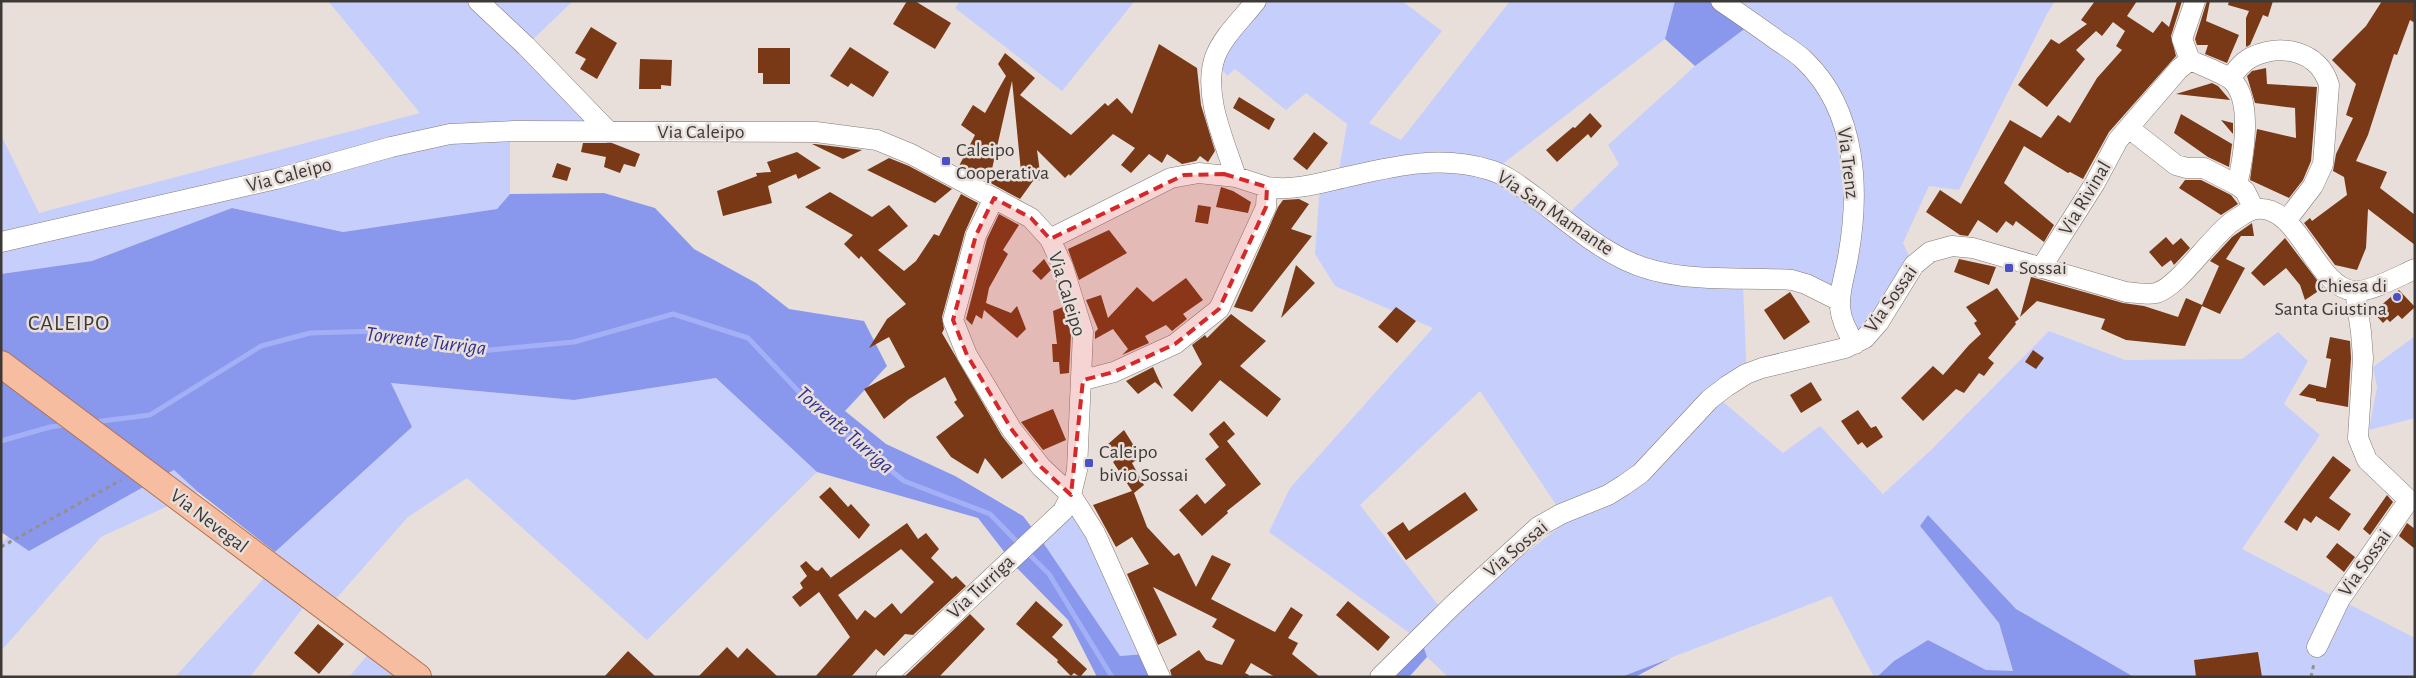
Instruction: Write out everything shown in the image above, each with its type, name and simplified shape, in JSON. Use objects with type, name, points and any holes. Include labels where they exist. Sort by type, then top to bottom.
[{"type":"main road","name":"Via Nevegal","points":[[1,364],[418,677]]},
{"type":"street","points":[[478,1],[526,46],[609,132]]},
{"type":"street","points":[[1236,177],[1215,108],[1212,73],[1215,58],[1220,48],[1256,1]]},
{"type":"street","name":"Via Trenz","points":[[1721,1],[1804,59],[1824,82],[1840,112],[1852,160],[1854,193],[1852,234],[1838,300],[1844,323],[1854,344]]},
{"type":"street","points":[[2195,1],[2182,39],[2190,60],[2230,79],[2239,94],[2244,120],[2244,146],[2237,185]]},
{"type":"street","points":[[2230,79],[2240,65],[2251,58],[2278,50],[2300,53],[2319,64],[2326,75],[2328,85],[2323,164],[2313,186],[2286,221]]},
{"type":"street","name":"Via Rivinal","points":[[2041,268],[2095,183],[2118,140],[2130,129],[2179,69],[2190,60]]},
{"type":"street","points":[[2130,129],[2176,165],[2187,168],[2204,168],[2245,191],[2254,209],[2269,211],[2286,221],[2332,279],[2343,287],[2355,291],[2366,289],[2413,270]]},
{"type":"street","name":"Via Caleipo","points":[[1,242],[257,184],[391,147],[450,134],[514,131],[816,132],[876,140],[911,154],[1031,218],[1050,239],[1063,266],[1083,332],[1077,470],[1071,495]]},
{"type":"street","name":"Via San Mamante","points":[[1050,239],[1171,178],[1199,173],[1236,177],[1267,187],[1290,188],[1312,185],[1410,163],[1447,162],[1476,167],[1503,175],[1607,249],[1623,259],[1650,270],[1681,276],[1792,280],[1806,284],[1838,300]]},
{"type":"street","points":[[1082,380],[1114,372],[1175,344],[1220,310],[1266,207],[1267,187]]},
{"type":"street","points":[[994,198],[976,235],[954,320],[967,355],[1012,430],[1041,468],[1071,495],[1095,533],[1160,677]]},
{"type":"street","name":"Via Sossai","points":[[1380,677],[1454,604],[1524,540],[1549,520],[1608,495],[1641,473],[1710,399],[1727,386],[1746,374],[1762,368],[1854,344],[1872,331],[1914,265],[1930,252],[1961,246],[2126,292],[2157,293],[2180,276],[2221,230],[2254,209]]},
{"type":"street","name":"Via Sossai","points":[[2318,647],[2340,599],[2410,500],[2367,460],[2358,438],[2363,358],[2355,291]]},
{"type":"street","name":"Via Turriga","points":[[886,677],[1063,511],[1071,495]]},
{"type":"path","points":[[1,546],[140,469]]},
{"type":"highlighted area","points":[[1224,174],[1267,187],[1266,207],[1219,309],[1175,344],[1114,372],[1083,380],[1071,495],[1041,467],[1012,430],[967,355],[953,320],[976,235],[994,198],[1031,218],[1050,239],[1184,175]]},
{"type":"shaded area","points":[[328,1],[573,1],[526,46],[609,122],[510,128],[510,194],[497,209],[343,232],[232,208],[92,261],[1,274],[1,135],[39,213],[420,113]]},
{"type":"shaded area","points":[[960,1],[1134,2],[1062,91],[955,8]]},
{"type":"shaded area","points":[[1249,1],[1402,1],[1442,31],[1369,123],[1401,140],[1510,1],[1675,1],[1665,39],[1500,166],[1567,215],[1619,164],[1608,145],[1695,66],[1758,18],[1733,1],[2055,1],[1959,190],[1929,186],[1903,243],[1911,260],[1876,315],[1848,341],[1847,307],[1800,289],[1743,285],[1747,381],[1721,400],[1783,453],[1820,426],[1883,494],[1931,450],[2049,331],[2125,360],[2242,359],[2278,332],[2308,361],[2284,404],[2320,435],[2242,549],[2415,638],[2415,677],[2134,677],[2016,609],[1928,515],[1920,526],[1999,623],[2013,672],[1986,670],[1928,640],[1894,661],[1877,677],[1874,677],[1831,596],[1621,677],[1448,677],[1427,657],[1422,642],[1269,532],[1290,488],[1433,328],[1335,286],[1315,254],[1320,184],[1337,182],[1347,124],[1306,93],[1286,110],[1235,69],[1227,76],[1208,48]],"holes":[[[1480,391],[1567,521],[1446,615],[1360,505]]]},
{"type":"shaded area","points":[[1675,1],[1733,1],[1759,18],[1695,66],[1665,39]]},
{"type":"shaded area","points":[[604,193],[655,208],[694,249],[756,283],[789,309],[864,321],[887,366],[845,411],[886,444],[955,476],[1023,516],[1120,656],[1146,654],[1156,677],[1097,677],[1068,620],[1016,567],[978,518],[817,472],[716,378],[574,400],[391,383],[412,427],[275,552],[198,492],[174,470],[29,551],[1,532],[1,274],[92,261],[232,208],[343,232],[497,209],[510,194]]},
{"type":"shaded area","points":[[2415,336],[2415,418],[2369,430],[2377,387],[2373,367]]},
{"type":"shaded area","points":[[716,378],[817,472],[647,640],[467,478],[408,517],[334,601],[318,588],[250,677],[175,677],[282,558],[275,552],[412,427],[391,383],[574,400]]},
{"type":"shaded area","points":[[175,470],[198,492],[101,537],[1,651],[1,544],[8,536],[29,550]]},
{"type":"shaded area","points":[[1073,505],[1146,654],[1120,656],[1040,538]]},
{"type":"shaded area","points":[[1928,515],[2016,609],[2134,677],[1877,677],[1894,661],[1928,640],[1986,670],[2013,671],[1999,623],[1920,526]]},
{"type":"shaded area","points":[[382,638],[431,677],[349,677]]},
{"type":"shaded area","points":[[1422,642],[1427,657],[1409,677],[1388,677]]},
{"type":"shaded area","points":[[1671,658],[1635,677],[1621,677]]},
{"type":"building","points":[[907,1],[915,1],[951,23],[935,49],[893,24]]},
{"type":"building","points":[[2095,1],[2137,1],[2127,16],[2153,33],[2162,21],[2169,27],[2177,1],[2182,1],[2171,36],[2176,56],[2109,132],[2083,179],[2070,172],[2068,173],[2024,146],[2004,183],[2054,225],[2044,242],[2016,221],[2013,226],[2006,221],[1997,233],[1978,220],[1968,236],[1960,235],[1926,212],[1940,190],[1961,204],[2010,120],[2041,138],[2058,115],[2070,123],[2097,78],[2122,50],[2116,46],[2125,31],[2113,22],[2102,36],[2096,31],[2076,50],[2085,59],[2047,107],[2018,85],[2051,39],[2059,44],[2087,24],[2081,20]]},
{"type":"building","points":[[2207,1],[2210,1],[2206,21],[2239,35],[2227,63],[2205,54],[2208,45],[2197,45],[2195,39]]},
{"type":"building","points":[[2229,1],[2273,1],[2268,17],[2263,15],[2250,45],[2246,47],[2246,18],[2249,11],[2228,5]]},
{"type":"building","points":[[2382,1],[2415,1],[2415,23],[2410,20],[2397,55],[2394,54],[2368,135],[2356,161],[2387,172],[2380,188],[2415,215],[2415,245],[2368,209],[2366,248],[2357,270],[2335,265],[2304,223],[2310,218],[2312,221],[2347,195],[2344,177],[2333,171],[2336,154],[2353,118],[2346,115],[2356,84],[2332,60],[2366,26]]},
{"type":"building","points":[[591,27],[617,43],[597,79],[580,69],[586,59],[575,53]]},
{"type":"building","points":[[1159,44],[1197,68],[1201,105],[1215,151],[1208,162],[1200,156],[1196,161],[1182,164],[1167,154],[1162,163],[1149,154],[1131,173],[1121,165],[1135,148],[1113,134],[1070,176],[1069,174],[1065,178],[1037,150],[1041,180],[1033,181],[1020,199],[974,174],[978,168],[972,173],[959,166],[975,135],[961,125],[973,105],[985,113],[1006,76],[998,64],[1005,53],[1035,78],[1020,95],[1071,135],[1105,103],[1108,106],[1117,98],[1132,114]],"holes":[[[1012,81],[1022,182],[992,169]]]},
{"type":"building","points":[[850,47],[889,72],[873,97],[851,83],[848,87],[830,76]]},
{"type":"building","points":[[758,48],[790,48],[790,84],[763,84],[763,73],[758,73]]},
{"type":"building","points":[[640,59],[672,60],[671,86],[661,85],[661,89],[639,89]]},
{"type":"building","points":[[2266,68],[2267,84],[2317,87],[2311,161],[2303,180],[2289,198],[2250,180],[2257,129],[2296,138],[2295,108],[2255,103],[2247,76],[2252,71]]},
{"type":"building","points":[[2212,83],[2218,86],[2230,100],[2176,94]]},
{"type":"building","points":[[1239,97],[1275,119],[1269,130],[1233,108]]},
{"type":"building","points":[[1590,113],[1602,126],[1591,138],[1588,134],[1557,162],[1546,150],[1573,127],[1575,128]]},
{"type":"building","points":[[2181,114],[2232,144],[2229,167],[2208,157],[2174,133]]},
{"type":"building","points":[[2221,120],[2233,123],[2233,134]]},
{"type":"building","points":[[1314,132],[1328,143],[1307,170],[1293,159]]},
{"type":"building","points":[[583,143],[612,143],[640,154],[635,167],[624,164],[620,173],[604,167],[606,157],[581,152]]},
{"type":"building","points":[[812,144],[815,144],[862,150],[843,159]]},
{"type":"building","points":[[797,152],[821,168],[798,179],[796,174],[768,186],[772,203],[723,216],[717,191],[757,176],[756,173],[771,172],[767,162]]},
{"type":"building","points":[[889,158],[909,166],[952,189],[935,203],[867,170]]},
{"type":"building","points":[[557,163],[571,168],[567,181],[552,177]]},
{"type":"building","points":[[2185,180],[2201,180],[2231,195],[2238,204],[2221,215],[2179,188]]},
{"type":"building","points":[[1221,187],[1233,191],[1251,202],[1248,213],[1216,207]]},
{"type":"building","points":[[830,192],[872,217],[889,205],[908,226],[878,250],[904,271],[916,261],[934,234],[939,236],[961,194],[978,203],[965,232],[942,317],[944,329],[942,333],[1002,436],[1023,463],[1002,479],[985,458],[978,474],[951,457],[936,437],[964,416],[954,402],[957,400],[945,377],[909,399],[884,419],[864,389],[905,367],[889,337],[869,348],[887,319],[906,304],[861,256],[859,259],[844,244],[853,235],[805,207]]},
{"type":"building","points":[[1299,199],[1309,204],[1291,229],[1312,236],[1252,312],[1234,307],[1278,207],[1283,200]]},
{"type":"building","points":[[1198,205],[1211,207],[1208,224],[1195,222]]},
{"type":"building","points":[[999,214],[1019,225],[1003,250],[1008,254],[989,288],[986,303],[1011,313],[1017,306],[1026,329],[1017,338],[984,310],[982,319],[976,315],[972,325],[966,319],[987,239]]},
{"type":"building","points":[[2252,223],[2254,236],[2241,236],[2226,259],[2245,268],[2220,314],[2202,306],[2185,346],[2126,340],[2101,329],[2105,319],[2037,301],[2020,317],[2031,277],[2123,303],[2144,306],[2178,317],[2186,298],[2202,305],[2219,266],[2210,261],[2232,237]]},
{"type":"building","points":[[1109,230],[1127,253],[1079,280],[1068,249]]},
{"type":"building","points":[[2166,237],[2173,245],[2181,238],[2190,248],[2174,265],[2171,260],[2162,267],[2149,252]]},
{"type":"building","points":[[2285,238],[2323,288],[2305,300],[2300,285],[2286,268],[2264,286],[2251,273]]},
{"type":"building","points":[[1044,259],[1051,270],[1041,280],[1032,271]]},
{"type":"building","points":[[1959,259],[1996,267],[1989,285],[1954,272]]},
{"type":"building","points":[[1296,265],[1315,283],[1281,318]]},
{"type":"building","points":[[1186,278],[1203,300],[1183,314],[1187,319],[1172,331],[1166,325],[1145,336],[1149,343],[1122,355],[1128,349],[1113,329],[1095,339],[1095,332],[1098,329],[1086,300],[1101,295],[1108,318],[1137,287],[1153,302]]},
{"type":"building","points":[[1997,288],[2019,319],[1988,358],[1994,363],[1984,376],[1979,373],[1964,393],[1956,389],[1923,421],[1901,398],[1933,366],[1943,375],[1981,334],[1974,323],[1977,321],[1966,307]]},
{"type":"building","name":"Chiesa di Santa Giustina","points":[[2399,290],[2415,307],[2402,319],[2398,315],[2390,322],[2387,319],[2383,323],[2373,312]]},
{"type":"building","points":[[1790,292],[1810,322],[1784,340],[1764,310]]},
{"type":"building","points":[[1063,307],[1071,334],[1069,373],[1060,374],[1059,362],[1053,362],[1052,344],[1057,344],[1053,311]]},
{"type":"building","points":[[1396,307],[1416,321],[1397,343],[1378,327]]},
{"type":"building","points":[[1231,314],[1266,341],[1240,366],[1281,399],[1267,417],[1220,380],[1192,412],[1173,395],[1202,364],[1192,345],[1205,335],[1207,338]]},
{"type":"building","points":[[2330,337],[2350,341],[2351,358],[2348,407],[2316,401],[2316,399],[2299,395],[2309,384],[2326,388],[2331,359],[2326,358]]},
{"type":"building","points":[[2033,350],[2044,358],[2036,369],[2025,362]]},
{"type":"building","points":[[1153,367],[1163,389],[1155,382],[1138,394],[1126,381]]},
{"type":"building","points":[[1811,382],[1822,400],[1801,413],[1790,395]]},
{"type":"building","points":[[1053,409],[1066,440],[1043,450],[1021,422]]},
{"type":"building","points":[[1858,410],[1871,428],[1876,426],[1883,437],[1867,448],[1862,442],[1858,445],[1841,421]]},
{"type":"building","points":[[1224,421],[1235,434],[1227,441],[1261,484],[1227,511],[1228,513],[1202,536],[1179,510],[1197,494],[1205,504],[1226,485],[1205,459],[1219,447],[1209,434]]},
{"type":"building","points":[[1124,430],[1141,457],[1132,463],[1144,485],[1134,493],[1147,527],[1174,556],[1179,553],[1196,587],[1212,555],[1231,564],[1211,599],[1275,632],[1291,607],[1303,615],[1288,638],[1298,643],[1292,654],[1320,677],[1275,677],[1251,663],[1245,673],[1249,675],[1248,677],[1172,677],[1170,670],[1199,650],[1206,660],[1222,665],[1235,640],[1212,627],[1217,619],[1153,587],[1177,635],[1158,645],[1127,574],[1149,564],[1132,537],[1116,547],[1093,505],[1132,491],[1113,462],[1118,458],[1107,445]]},
{"type":"building","points":[[2333,456],[2351,470],[2329,498],[2351,514],[2339,531],[2316,516],[2311,523],[2304,518],[2297,531],[2284,522]]},
{"type":"building","points":[[830,487],[848,507],[851,504],[870,525],[859,539],[819,497]]},
{"type":"building","points":[[1465,492],[1478,510],[1406,560],[1387,533],[1403,522],[1409,531]]},
{"type":"building","points":[[2387,495],[2393,502],[2370,535],[2363,529]]},
{"type":"building","points":[[907,523],[918,539],[926,533],[939,549],[931,558],[952,579],[956,576],[966,586],[913,635],[905,634],[884,656],[876,649],[851,677],[815,677],[850,637],[819,592],[800,607],[792,597],[803,588],[800,583],[807,576],[800,566],[806,561],[815,570],[818,571],[822,567],[831,578]],"holes":[[[901,549],[934,582],[901,614],[892,603],[875,618],[865,610],[857,620],[838,595]]]},
{"type":"building","points":[[2407,523],[2415,529],[2415,549],[2399,536]]},
{"type":"building","points":[[2337,543],[2355,557],[2344,572],[2326,557]]},
{"type":"building","points":[[1036,601],[1063,625],[1052,637],[1087,669],[1080,677],[1074,673],[1071,676],[1057,662],[1058,660],[1016,624]]},
{"type":"building","points":[[1348,601],[1390,637],[1378,651],[1336,615]]},
{"type":"building","points":[[970,614],[985,629],[939,677],[904,677]]},
{"type":"building","points":[[318,624],[344,644],[319,674],[294,653]]},
{"type":"building","points":[[727,647],[738,658],[747,648],[778,677],[698,677]]},
{"type":"building","points":[[628,651],[656,677],[604,677]]},
{"type":"building","points":[[2258,652],[2262,677],[2196,677],[2194,660]]},
{"type":"waterway","name":"Torrente Turriga","points":[[94,422],[150,415],[261,346],[310,333],[378,331],[480,351],[574,342],[673,314],[748,338],[820,414],[904,481],[990,514],[1021,546]]},
{"type":"waterway","name":"Torrente Turriga","points":[[1,441],[50,427],[66,425]]},
{"type":"waterway","name":"Torrente Turriga","points":[[1027,552],[1049,574],[1112,677]]},
{"type":"place","name":"Caleipo Cooperativa","points":[[946,161]]},
{"type":"place","name":"Sossai","points":[[2009,268]]},
{"type":"place","name":"Chiesa di Santa Giustina","points":[[2397,297]]},
{"type":"place","name":"Caleipo bivio Sossai","points":[[1089,463]]},
{"type":"district","name":"CALEIPO","points":[[69,323]]}]
